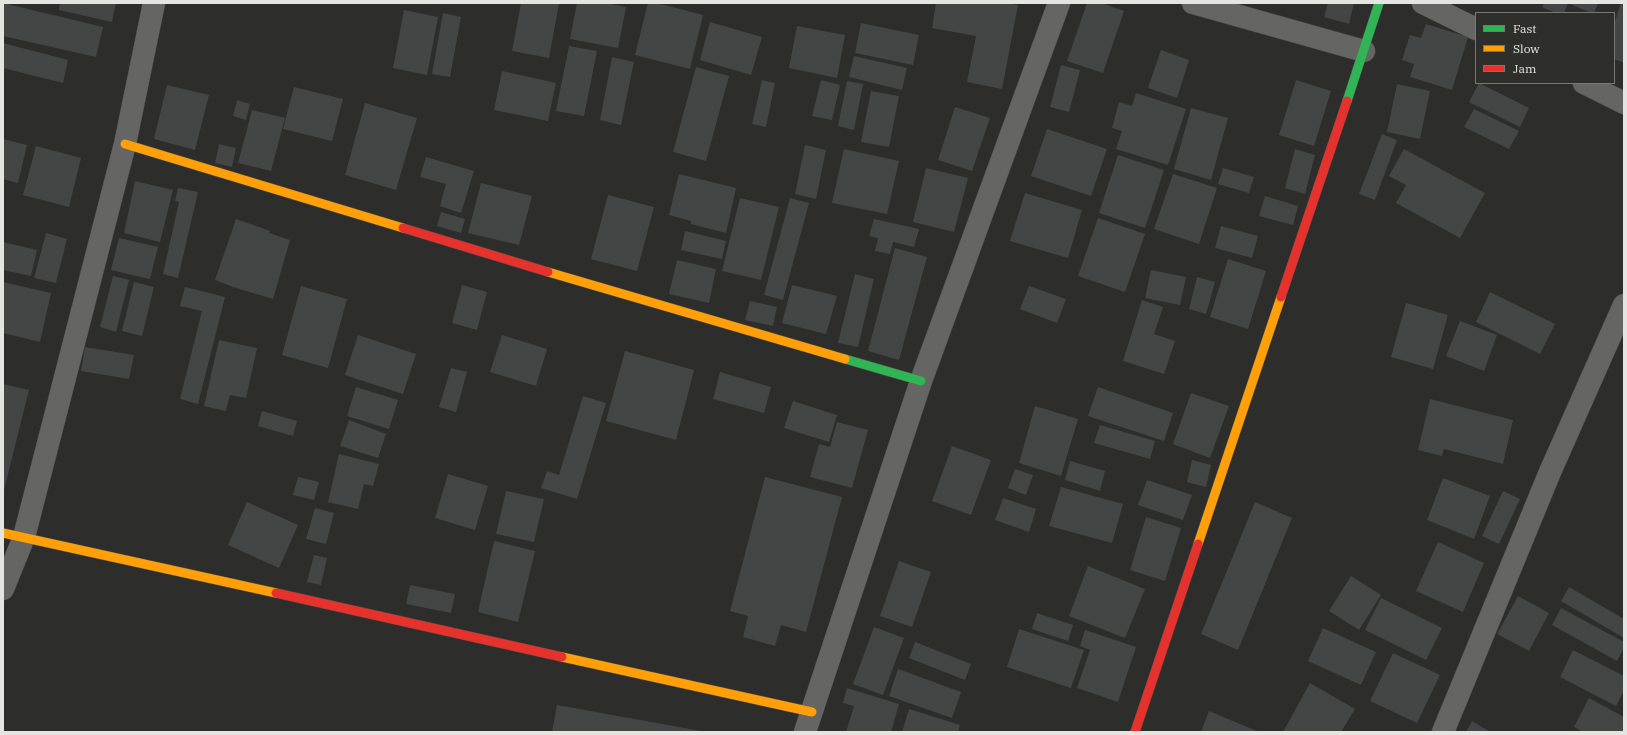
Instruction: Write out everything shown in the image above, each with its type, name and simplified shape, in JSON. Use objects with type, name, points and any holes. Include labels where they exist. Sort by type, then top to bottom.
[{"type":"street","points":[[3,589],[13,535],[125,144],[154,3]]},
{"type":"street","points":[[805,732],[921,381],[1059,3]]},
{"type":"street","points":[[1193,3],[1364,50]]},
{"type":"street","points":[[1135,732],[1379,3]]},
{"type":"street","points":[[1423,3],[1475,29]]},
{"type":"street","points":[[1586,84],[1624,103]]},
{"type":"street","points":[[125,144],[630,298],[921,381]]},
{"type":"street","points":[[1443,732],[1550,472],[1624,305]]},
{"type":"street","points":[[13,535],[812,712]]},
{"type":"building","points":[[3,3],[103,27],[96,57],[3,36]]},
{"type":"building","points":[[60,3],[116,3],[112,22],[59,10]]},
{"type":"building","points":[[521,3],[559,3],[549,58],[512,51]]},
{"type":"building","points":[[577,3],[606,3],[626,7],[618,48],[570,39]]},
{"type":"building","points":[[648,3],[657,3],[703,15],[690,69],[635,55]]},
{"type":"building","points":[[936,3],[1008,3],[1018,5],[1002,89],[967,82],[976,36],[932,28]]},
{"type":"building","points":[[1087,3],[1101,3],[1124,11],[1103,73],[1067,61]]},
{"type":"building","points":[[1328,3],[1354,3],[1349,24],[1324,17]]},
{"type":"building","points":[[1544,3],[1568,3],[1564,12],[1554,12],[1542,7]]},
{"type":"building","points":[[1568,3],[1598,3],[1594,12],[1589,12]]},
{"type":"building","points":[[1621,3],[1624,3],[1624,63],[1615,59],[1615,21]]},
{"type":"building","points":[[404,10],[438,17],[427,75],[393,68]]},
{"type":"building","points":[[443,13],[461,17],[450,77],[432,74]]},
{"type":"building","points":[[710,22],[762,37],[751,75],[700,60]]},
{"type":"building","points":[[861,23],[919,35],[913,65],[855,53]]},
{"type":"building","points":[[1426,24],[1468,37],[1452,90],[1410,77],[1414,64],[1402,60],[1410,35],[1421,38]]},
{"type":"building","points":[[797,26],[845,35],[837,78],[789,68]]},
{"type":"building","points":[[3,43],[68,60],[63,83],[3,68]]},
{"type":"building","points":[[569,46],[597,51],[584,116],[556,111]]},
{"type":"building","points":[[1161,50],[1189,60],[1177,98],[1148,88]]},
{"type":"building","points":[[854,56],[907,68],[902,90],[849,77]]},
{"type":"building","points":[[612,57],[634,62],[621,125],[600,120]]},
{"type":"building","points":[[1061,65],[1080,70],[1069,112],[1050,107]]},
{"type":"building","points":[[696,67],[729,76],[706,161],[673,152]]},
{"type":"building","points":[[502,71],[556,83],[548,121],[494,110]]},
{"type":"building","points":[[762,80],[775,83],[766,127],[752,124]]},
{"type":"building","points":[[821,80],[840,85],[832,120],[812,116]]},
{"type":"building","points":[[1296,80],[1331,91],[1314,146],[1279,135]]},
{"type":"building","points":[[847,81],[863,84],[854,130],[838,126]]},
{"type":"building","points":[[1397,84],[1430,91],[1420,139],[1387,132]]},
{"type":"building","points":[[1478,84],[1481,84],[1529,108],[1520,127],[1469,102]]},
{"type":"building","points":[[167,85],[209,95],[195,150],[154,139]]},
{"type":"building","points":[[294,87],[343,99],[332,141],[283,129]]},
{"type":"building","points":[[871,91],[899,96],[889,147],[861,142]]},
{"type":"building","points":[[1136,93],[1186,109],[1168,165],[1116,149],[1122,131],[1112,128],[1119,102],[1132,106]]},
{"type":"building","points":[[237,100],[250,104],[246,120],[233,116]]},
{"type":"building","points":[[365,103],[417,118],[396,190],[345,175]]},
{"type":"building","points":[[955,107],[990,118],[972,171],[938,160]]},
{"type":"building","points":[[1191,108],[1228,118],[1211,180],[1174,169]]},
{"type":"building","points":[[1474,109],[1519,131],[1509,149],[1464,127]]},
{"type":"building","points":[[252,110],[285,118],[271,171],[238,163]]},
{"type":"building","points":[[1047,129],[1107,149],[1091,196],[1031,176]]},
{"type":"building","points":[[1382,134],[1397,140],[1375,200],[1359,194]]},
{"type":"building","points":[[3,139],[27,145],[18,183],[3,179]]},
{"type":"building","points":[[219,144],[236,148],[232,167],[215,163]]},
{"type":"building","points":[[805,145],[826,150],[816,199],[795,194]]},
{"type":"building","points":[[36,146],[81,158],[69,207],[23,195]]},
{"type":"building","points":[[844,149],[899,161],[887,214],[832,203]]},
{"type":"building","points":[[1295,149],[1315,155],[1305,194],[1285,188]]},
{"type":"building","points":[[1404,149],[1485,193],[1460,238],[1396,203],[1406,185],[1389,176]]},
{"type":"building","points":[[1118,155],[1164,170],[1145,228],[1099,213]]},
{"type":"building","points":[[426,157],[474,171],[461,213],[440,206],[446,184],[420,177]]},
{"type":"building","points":[[926,168],[968,178],[954,232],[913,222]]},
{"type":"building","points":[[1223,168],[1254,177],[1249,193],[1218,184]]},
{"type":"building","points":[[679,174],[736,188],[726,233],[691,224],[691,221],[669,215]]},
{"type":"building","points":[[1173,174],[1217,188],[1199,244],[1154,229]]},
{"type":"building","points":[[135,181],[173,190],[160,242],[124,233]]},
{"type":"building","points":[[481,183],[532,196],[519,245],[468,233]]},
{"type":"building","points":[[178,188],[198,192],[178,278],[163,274],[179,202],[175,201]]},
{"type":"building","points":[[1025,193],[1082,210],[1068,258],[1010,241]]},
{"type":"building","points":[[608,195],[654,207],[637,271],[591,259]]},
{"type":"building","points":[[1265,196],[1298,206],[1293,225],[1259,216]]},
{"type":"building","points":[[740,198],[779,207],[761,280],[722,271]]},
{"type":"building","points":[[790,198],[809,203],[783,300],[764,295]]},
{"type":"building","points":[[441,212],[465,219],[461,233],[437,226]]},
{"type":"building","points":[[1098,218],[1145,234],[1125,292],[1078,276]]},
{"type":"building","points":[[236,219],[290,240],[273,299],[215,280]]},
{"type":"building","points":[[874,219],[919,229],[914,247],[893,242],[890,254],[875,251],[878,238],[869,236]]},
{"type":"building","points":[[1221,226],[1258,236],[1252,258],[1215,248]]},
{"type":"building","points":[[685,231],[726,241],[722,259],[681,250]]},
{"type":"building","points":[[46,233],[67,239],[56,283],[34,278]]},
{"type":"building","points":[[119,238],[158,247],[150,279],[111,270]]},
{"type":"building","points":[[3,242],[37,250],[31,276],[3,270]]},
{"type":"building","points":[[895,248],[927,257],[899,360],[868,351]]},
{"type":"building","points":[[1228,259],[1266,271],[1248,329],[1210,317]]},
{"type":"building","points":[[677,260],[716,269],[709,303],[669,294]]},
{"type":"building","points":[[1151,270],[1186,277],[1180,305],[1145,298]]},
{"type":"building","points":[[855,274],[874,279],[858,347],[838,343]]},
{"type":"building","points":[[113,276],[129,280],[116,332],[100,327]]},
{"type":"building","points":[[1197,277],[1215,282],[1206,314],[1189,309]]},
{"type":"building","points":[[3,282],[51,293],[40,342],[3,333]]},
{"type":"building","points":[[134,282],[154,287],[142,336],[122,331]]},
{"type":"building","points":[[462,285],[487,292],[477,330],[452,323]]},
{"type":"building","points":[[792,285],[837,296],[826,334],[782,323]]},
{"type":"building","points":[[301,286],[347,299],[328,368],[282,355]]},
{"type":"building","points":[[1029,286],[1066,299],[1057,323],[1020,309]]},
{"type":"building","points":[[185,287],[225,297],[198,404],[180,399],[202,311],[180,306]]},
{"type":"building","points":[[1490,292],[1555,324],[1540,354],[1476,322]]},
{"type":"building","points":[[1142,300],[1163,307],[1154,334],[1175,341],[1164,374],[1123,361]]},
{"type":"building","points":[[750,301],[777,307],[773,326],[745,320]]},
{"type":"building","points":[[1406,303],[1448,315],[1433,369],[1391,357]]},
{"type":"building","points":[[1460,321],[1497,335],[1484,371],[1446,356]]},
{"type":"building","points":[[358,335],[416,354],[403,394],[345,375]]},
{"type":"building","points":[[502,335],[547,349],[536,386],[490,372]]},
{"type":"building","points":[[219,340],[257,348],[246,398],[230,395],[226,411],[204,406]]},
{"type":"building","points":[[85,347],[134,355],[129,379],[81,371]]},
{"type":"building","points":[[625,351],[694,370],[676,440],[606,421]]},
{"type":"building","points":[[451,368],[467,372],[456,412],[439,407]]},
{"type":"building","points":[[720,372],[771,387],[764,413],[713,399]]},
{"type":"building","points":[[3,384],[29,390],[4,490],[3,489]]},
{"type":"building","points":[[356,387],[398,400],[389,429],[347,416]]},
{"type":"building","points":[[1098,387],[1173,413],[1164,441],[1088,416]]},
{"type":"building","points":[[1191,393],[1229,406],[1210,458],[1173,444]]},
{"type":"building","points":[[583,396],[606,403],[577,499],[541,488],[547,471],[559,475]]},
{"type":"building","points":[[1430,399],[1513,420],[1503,464],[1444,449],[1442,456],[1418,450]]},
{"type":"building","points":[[793,401],[837,415],[829,442],[784,428]]},
{"type":"building","points":[[1035,406],[1078,419],[1061,476],[1019,463]]},
{"type":"building","points":[[262,411],[297,421],[293,436],[258,426]]},
{"type":"building","points":[[349,420],[386,434],[378,458],[340,446]]},
{"type":"building","points":[[837,422],[868,430],[852,488],[810,477],[819,444],[830,447]]},
{"type":"building","points":[[1100,425],[1155,441],[1150,459],[1094,443]]},
{"type":"building","points":[[952,446],[991,460],[971,515],[932,501]]},
{"type":"building","points":[[339,454],[379,464],[373,486],[364,484],[358,509],[328,502]]},
{"type":"building","points":[[1192,460],[1211,465],[1206,487],[1187,482]]},
{"type":"building","points":[[1070,461],[1105,471],[1100,491],[1065,480]]},
{"type":"building","points":[[1015,469],[1033,475],[1026,495],[1008,488]]},
{"type":"building","points":[[448,474],[488,486],[475,530],[435,518]]},
{"type":"building","points":[[298,477],[319,482],[314,500],[293,495]]},
{"type":"building","points":[[765,477],[842,497],[806,632],[781,625],[775,646],[743,637],[748,616],[730,611]]},
{"type":"building","points":[[1443,478],[1490,496],[1474,539],[1427,520]]},
{"type":"building","points":[[1147,480],[1192,495],[1183,520],[1138,505]]},
{"type":"building","points":[[1061,487],[1123,504],[1112,543],[1049,526]]},
{"type":"building","points":[[506,491],[544,499],[534,542],[496,534]]},
{"type":"building","points":[[1503,491],[1520,499],[1499,544],[1482,536]]},
{"type":"building","points":[[1003,498],[1036,509],[1029,532],[995,520]]},
{"type":"building","points":[[247,502],[298,525],[279,568],[228,545]]},
{"type":"building","points":[[1255,502],[1292,518],[1238,650],[1201,634]]},
{"type":"building","points":[[315,508],[334,513],[326,544],[306,539]]},
{"type":"building","points":[[1146,517],[1181,528],[1165,581],[1130,570]]},
{"type":"building","points":[[494,541],[535,551],[518,622],[478,612]]},
{"type":"building","points":[[1438,542],[1484,563],[1463,612],[1416,591]]},
{"type":"building","points":[[314,555],[327,558],[321,585],[307,582]]},
{"type":"building","points":[[899,561],[931,572],[912,627],[880,616]]},
{"type":"building","points":[[1088,566],[1145,589],[1125,638],[1069,616]]},
{"type":"building","points":[[1351,576],[1381,595],[1359,630],[1329,611]]},
{"type":"building","points":[[410,585],[455,594],[451,613],[406,604]]},
{"type":"building","points":[[1569,587],[1624,619],[1624,638],[1561,601]]},
{"type":"building","points":[[1518,596],[1549,613],[1529,651],[1497,634]]},
{"type":"building","points":[[1381,598],[1442,628],[1426,660],[1365,630]]},
{"type":"building","points":[[1561,608],[1624,642],[1624,648],[1617,661],[1552,625]]},
{"type":"building","points":[[1037,613],[1073,625],[1068,641],[1032,629]]},
{"type":"building","points":[[874,627],[904,638],[883,695],[853,684]]},
{"type":"building","points":[[1323,628],[1376,652],[1361,685],[1308,661]]},
{"type":"building","points":[[1019,629],[1084,650],[1071,688],[1007,667]]},
{"type":"building","points":[[1085,630],[1136,647],[1118,702],[1077,688],[1090,650],[1080,646]]},
{"type":"building","points":[[915,642],[971,664],[965,680],[909,658]]},
{"type":"building","points":[[1573,650],[1624,676],[1624,691],[1616,706],[1560,677]]},
{"type":"building","points":[[1393,653],[1440,675],[1417,723],[1370,701]]},
{"type":"building","points":[[898,669],[961,692],[952,718],[889,696]]},
{"type":"building","points":[[1310,683],[1355,709],[1341,732],[1283,732]]},
{"type":"building","points":[[847,688],[899,704],[891,732],[846,732],[854,706],[843,703]]},
{"type":"building","points":[[1589,698],[1624,717],[1624,732],[1583,732],[1574,727]]},
{"type":"building","points":[[557,705],[701,731],[701,732],[552,732]]},
{"type":"building","points":[[909,709],[960,725],[958,732],[902,732]]},
{"type":"building","points":[[1209,711],[1259,732],[1201,732]]},
{"type":"building","points":[[1472,721],[1490,732],[1466,732]]},
{"type":"traffic: fast","points":[[1347,101],[1379,3]]},
{"type":"traffic: fast","points":[[845,359],[921,381]]},
{"type":"traffic: slow","points":[[125,144],[403,228]]},
{"type":"traffic: slow","points":[[548,272],[845,359]]},
{"type":"traffic: slow","points":[[1198,544],[1281,297]]},
{"type":"traffic: slow","points":[[3,533],[276,593]]},
{"type":"traffic: slow","points":[[562,657],[812,712]]},
{"type":"traffic: jam","points":[[1281,297],[1347,101]]},
{"type":"traffic: jam","points":[[403,228],[548,272]]},
{"type":"traffic: jam","points":[[1135,732],[1198,544]]},
{"type":"traffic: jam","points":[[276,593],[562,657]]}]
